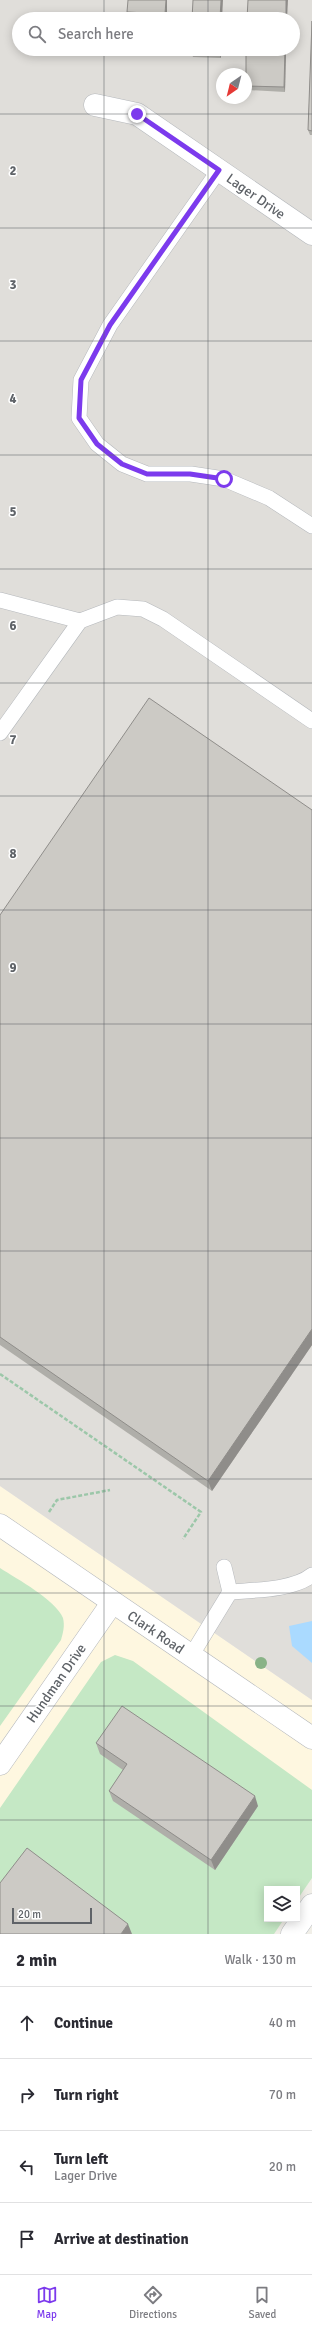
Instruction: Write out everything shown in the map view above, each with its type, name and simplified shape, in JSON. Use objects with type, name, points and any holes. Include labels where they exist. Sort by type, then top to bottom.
[{"type":"street","name":"Lager Drive","points":[[95,105],[137,114],[312,234]]},
{"type":"street","name":"Clark Road","points":[[0,1525],[112,1603],[312,1738]]},
{"type":"street","name":"Hundman Drive","points":[[0,1764],[112,1603]]},
{"type":"street","points":[[292,1934],[312,1904]]},
{"type":"lane","points":[[219,170],[110,325],[81,380],[79,418],[97,444],[122,464],[147,474],[190,474],[224,479],[269,498],[312,526]]},
{"type":"lane","points":[[0,600],[80,621]]},
{"type":"lane","points":[[0,733],[80,621],[117,607],[143,609],[162,619],[312,721]]},
{"type":"lane","points":[[191,1656],[230,1592],[224,1567]]},
{"type":"lane","points":[[230,1592],[271,1588],[304,1582],[312,1575]]},
{"type":"path","points":[[0,1374],[202,1512],[183,1539]]},
{"type":"path","points":[[49,1512],[57,1500],[110,1490]]},
{"type":"shaded area","points":[[0,0],[312,0],[312,1700],[0,1486]]},
{"type":"shaded area","points":[[0,1486],[312,1700],[312,1839],[270,1886],[264,1886],[264,1890],[0,1934]]},
{"type":"green space","points":[[0,1568],[35,1590],[53,1604],[63,1618],[64,1624],[61,1640],[0,1726]]},
{"type":"green space","points":[[115,1655],[133,1661],[312,1790],[312,1878],[300,1896],[300,1886],[264,1886],[264,1922],[282,1922],[274,1934],[0,1934],[0,1808],[101,1662]]},
{"type":"water","points":[[312,1621],[312,1663],[292,1646],[289,1626]]},
{"type":"building","points":[[128,0],[166,0],[165,12],[127,12]]},
{"type":"building","points":[[193,0],[221,0],[220,12],[192,12]]},
{"type":"building","points":[[248,0],[286,0],[286,12],[247,12]]},
{"type":"building","points":[[312,21],[312,131],[308,130]]},
{"type":"building","points":[[246,56],[285,56],[284,87],[252,86],[252,68],[246,68]]},
{"type":"building","points":[[149,698],[312,810],[312,1329],[208,1481],[0,1337],[0,915]]},
{"type":"building","points":[[122,1706],[255,1796],[211,1860],[109,1791],[127,1764],[96,1743]]},
{"type":"building","points":[[27,1848],[128,1924],[121,1934],[0,1934],[0,1883]]},
{"type":"route","points":[[137,114],[219,170],[110,325],[81,380],[79,418],[97,444],[122,464],[147,474],[190,474],[224,479]]}]
